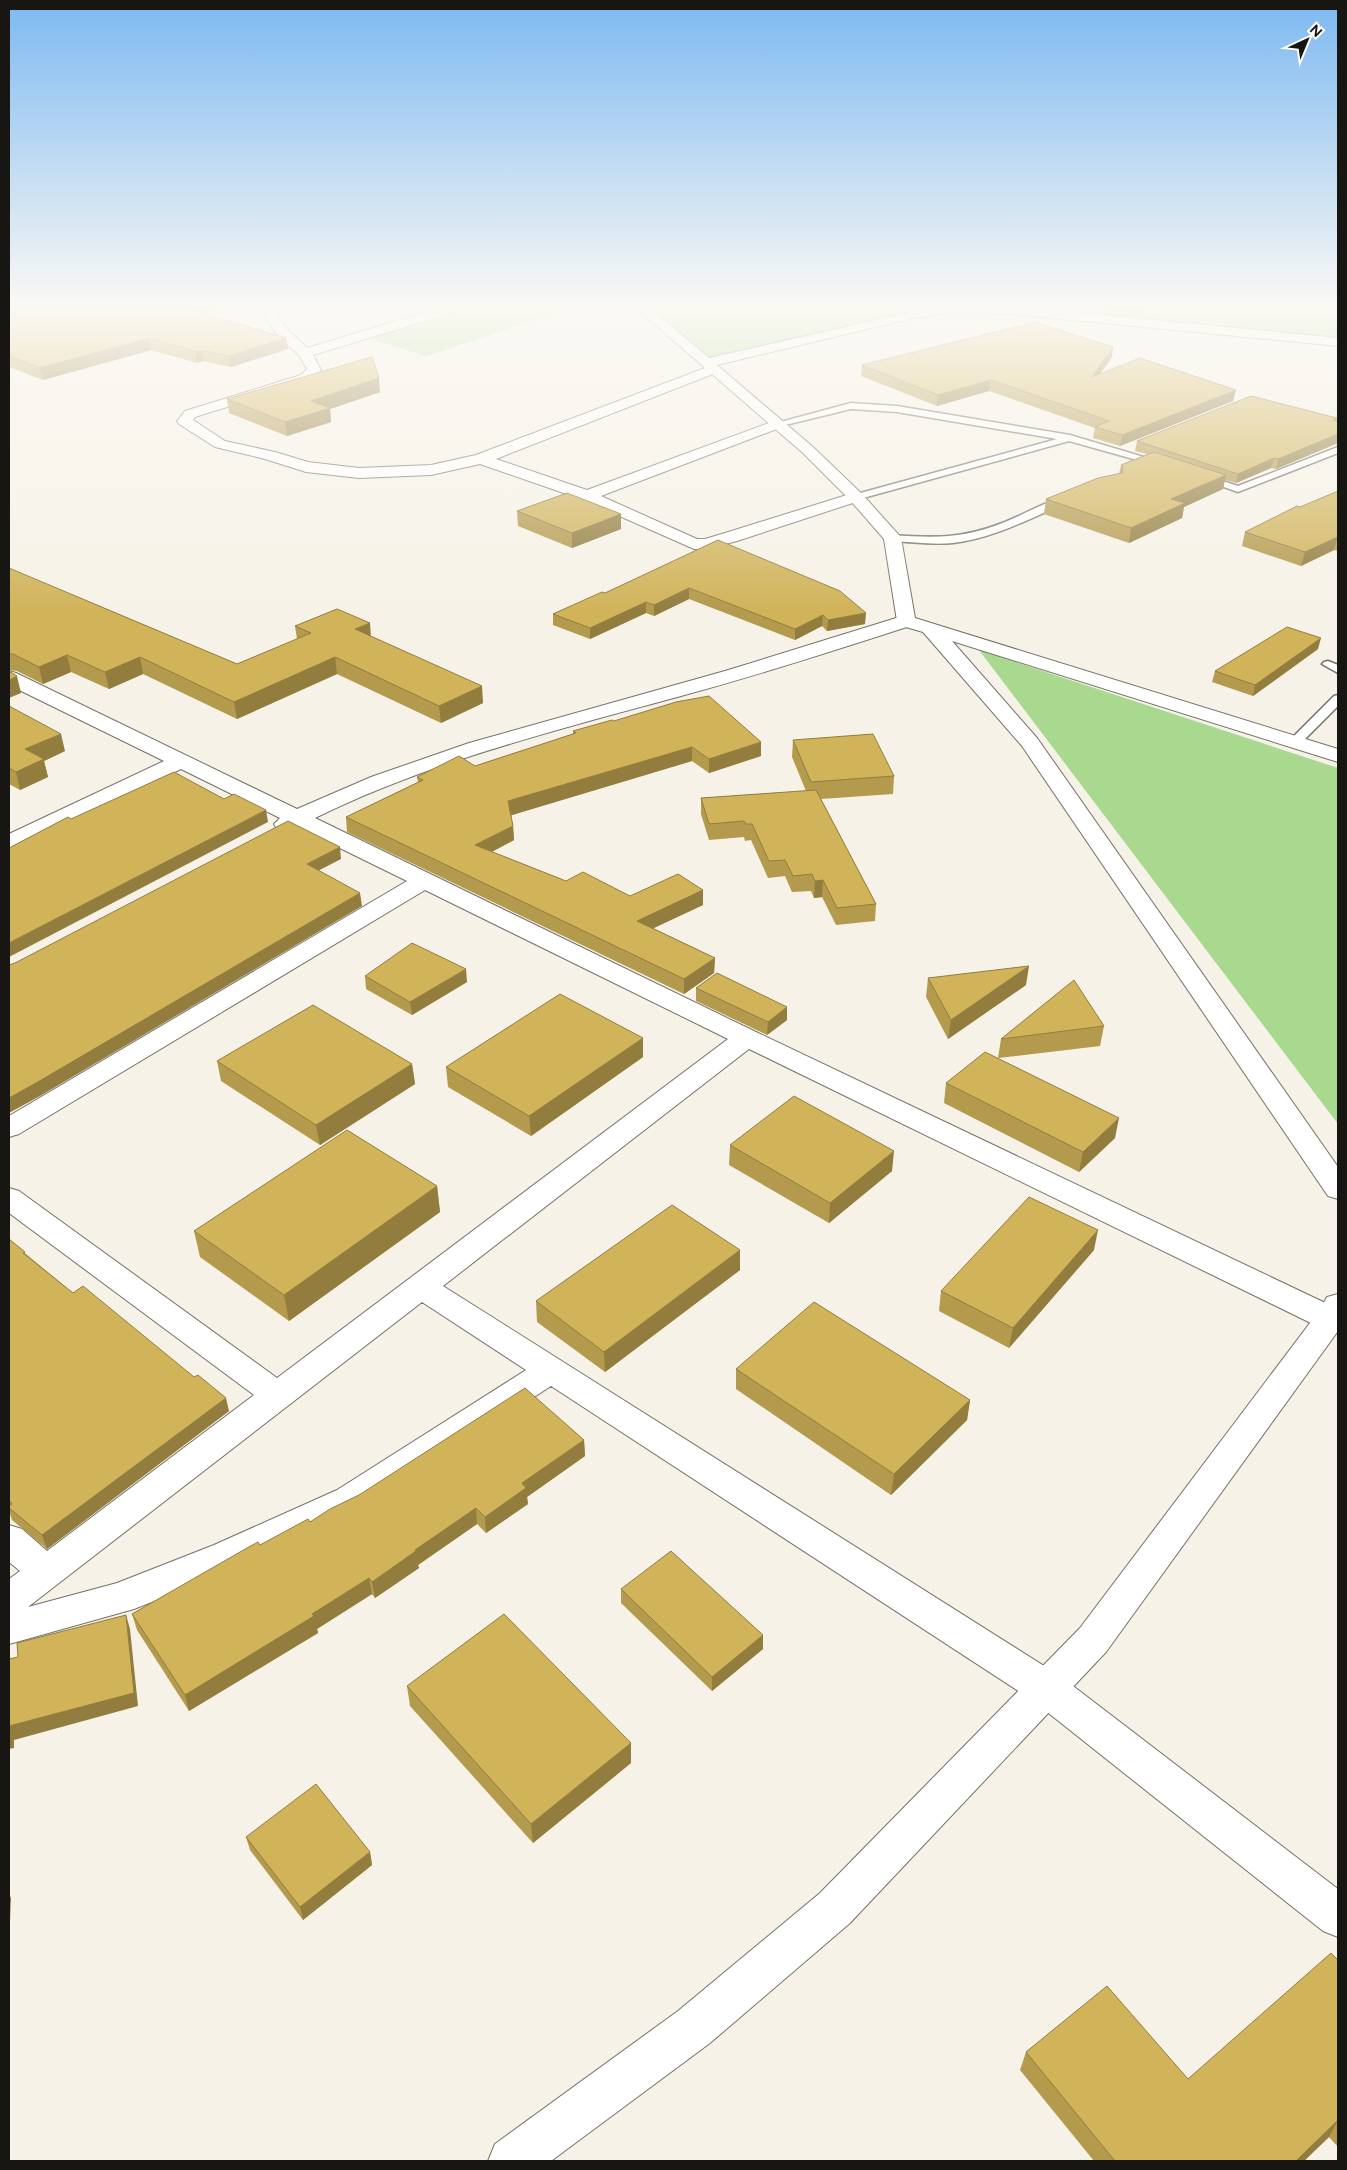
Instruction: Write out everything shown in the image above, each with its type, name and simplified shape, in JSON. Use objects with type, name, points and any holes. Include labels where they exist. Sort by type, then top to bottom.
[{"type":"street","points":[[205,409],[190,414],[184,421],[220,444],[269,455],[306,467],[359,473],[431,470],[481,459],[603,409]]},
{"type":"street","points":[[761,409],[808,450],[856,497],[892,538],[906,621]]},
{"type":"street","points":[[587,496],[778,424]]},
{"type":"street","points":[[481,459],[587,496],[694,544],[706,544],[731,538],[856,497]]},
{"type":"street","points":[[270,832],[296,818],[401,773],[475,746],[738,675],[906,621],[1338,756]]},
{"type":"street","points":[[930,628],[1030,742],[1338,1189]]},
{"type":"street","points":[[9,677],[747,1038],[1334,1312],[1093,1640],[835,1908],[694,2027],[512,2161]]},
{"type":"street","points":[[9,843],[181,761]]},
{"type":"street","points":[[9,1128],[425,880]]},
{"type":"street","points":[[9,1600],[747,1038]]},
{"type":"street","points":[[9,1198],[277,1395]]},
{"type":"street","points":[[420,1286],[1046,1688],[1338,1916]]},
{"type":"street","points":[[9,1628],[120,1598],[227,1556],[349,1500],[551,1370]]},
{"type":"street","points":[[9,1540],[46,1572]]},
{"type":"lane","points":[[778,424],[838,409]]},
{"type":"lane","points":[[899,409],[1126,449],[1174,468]]},
{"type":"lane","points":[[856,497],[1070,438]]},
{"type":"lane","points":[[1192,474],[1238,489],[1338,450]]},
{"type":"lane","points":[[892,538],[933,541],[955,540],[978,535],[1074,496]]},
{"type":"lane","points":[[1295,742],[1338,699]]},
{"type":"green space","points":[[979,650],[1338,768],[1338,1124]]},
{"type":"building","points":[[253,409],[326,409],[285,422]]},
{"type":"building","points":[[1075,409],[1187,409],[1122,435],[1095,427],[1109,421]]},
{"type":"building","points":[[1217,409],[1303,409],[1337,418],[1333,420],[1338,422],[1338,434],[1238,474],[1137,441]]},
{"type":"building","points":[[1154,452],[1226,475],[1171,499],[1185,503],[1131,528],[1046,499],[1098,478],[1122,473],[1123,467],[1121,465]]},
{"type":"building","points":[[1338,491],[1338,537],[1305,552],[1245,532],[1297,506],[1300,507]]},
{"type":"building","points":[[567,493],[621,514],[572,533],[517,511]]},
{"type":"building","points":[[718,540],[840,591],[866,613],[828,620],[823,615],[795,629],[689,588],[654,605],[646,602],[590,628],[553,614],[602,592],[605,593]]},
{"type":"building","points":[[9,568],[237,664],[311,633],[295,626],[337,609],[370,623],[355,629],[482,686],[439,706],[335,657],[234,702],[140,657],[105,672],[67,655],[39,667],[13,654],[9,654]]},
{"type":"building","points":[[1287,627],[1321,638],[1255,685],[1215,671]]},
{"type":"building","points":[[9,671],[17,676],[9,680]]},
{"type":"building","points":[[709,696],[761,742],[709,759],[692,747],[508,801],[513,826],[475,845],[566,881],[583,872],[630,896],[678,874],[703,890],[637,921],[715,958],[684,979],[346,817],[423,780],[417,777],[459,756],[475,766],[576,733],[573,731],[676,702]]},
{"type":"building","points":[[9,706],[61,734],[25,749],[44,759],[16,772],[9,768]]},
{"type":"building","points":[[873,734],[894,776],[811,782],[793,740]]},
{"type":"building","points":[[174,772],[224,799],[234,794],[266,810],[9,943],[9,848],[68,817],[71,819]]},
{"type":"building","points":[[816,790],[876,904],[837,908],[823,880],[815,881],[812,874],[793,876],[785,860],[769,861],[752,824],[746,824],[744,821],[709,824],[701,798]]},
{"type":"building","points":[[288,821],[340,847],[307,864],[360,893],[9,1098],[9,965]]},
{"type":"building","points":[[412,943],[466,969],[410,1002],[365,976]]},
{"type":"building","points":[[1029,966],[951,1020],[928,978]]},
{"type":"building","points":[[717,973],[787,1007],[768,1022],[696,988]]},
{"type":"building","points":[[1074,980],[1104,1026],[1001,1039]]},
{"type":"building","points":[[560,994],[643,1038],[529,1116],[446,1067]]},
{"type":"building","points":[[313,1005],[412,1064],[316,1125],[217,1061]]},
{"type":"building","points":[[985,1052],[1119,1118],[1083,1152],[946,1083]]},
{"type":"building","points":[[794,1096],[894,1151],[830,1203],[730,1145]]},
{"type":"building","points":[[347,1130],[437,1186],[284,1295],[194,1231]]},
{"type":"building","points":[[1029,1197],[1098,1230],[1013,1328],[941,1291]]},
{"type":"building","points":[[672,1205],[740,1250],[604,1352],[536,1301]]},
{"type":"building","points":[[9,1239],[25,1252],[23,1253],[73,1293],[83,1286],[194,1377],[198,1375],[226,1398],[42,1535],[9,1508],[12,1504],[9,1500]]},
{"type":"building","points":[[814,1302],[970,1400],[894,1474],[736,1369]]},
{"type":"building","points":[[525,1388],[584,1440],[522,1483],[526,1488],[485,1517],[476,1508],[372,1582],[369,1578],[312,1614],[314,1616],[185,1695],[132,1614],[258,1542],[260,1545],[308,1519],[310,1522],[330,1509],[359,1495]]},
{"type":"building","points":[[671,1551],[763,1635],[712,1677],[621,1589]]},
{"type":"building","points":[[504,1614],[631,1743],[531,1824],[407,1686]]},
{"type":"building","points":[[126,1615],[134,1693],[9,1726],[9,1659],[18,1657],[17,1643]]},
{"type":"building","points":[[316,1784],[370,1852],[300,1907],[246,1837]]},
{"type":"building","points":[[1331,1953],[1338,1960],[1338,2120],[1296,2161],[1115,2161],[1026,2052],[1107,1986],[1188,2079]]}]
